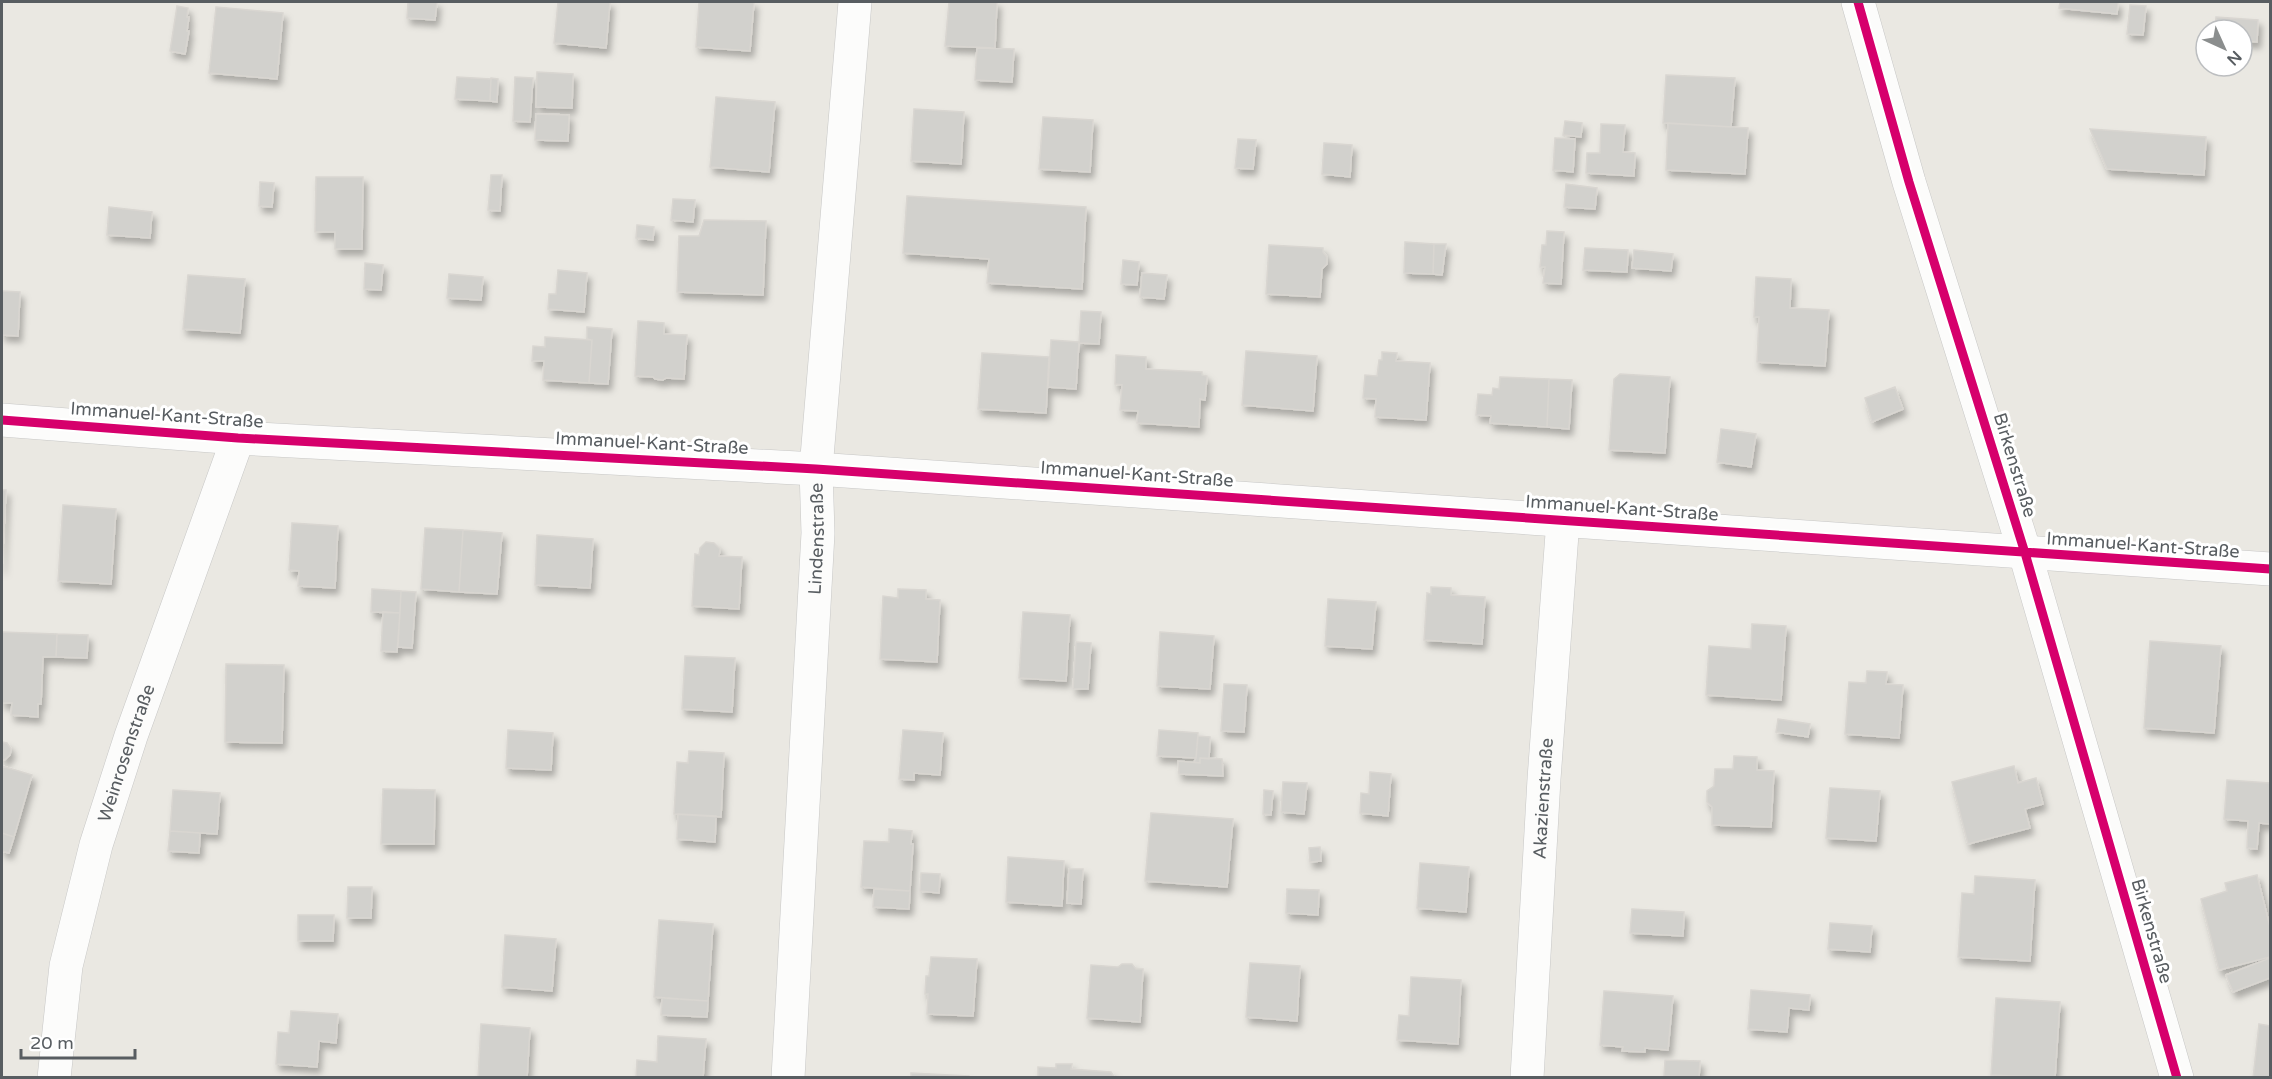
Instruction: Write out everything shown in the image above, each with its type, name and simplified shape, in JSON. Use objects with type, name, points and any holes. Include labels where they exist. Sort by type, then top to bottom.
[{"type":"street","name":"Lindenstraße","points":[[788,1077],[818,533],[816,469],[855,2]]},
{"type":"street","name":"Birkenstraße","points":[[1858,2],[1910,182],[2025,553],[2177,1077]]},
{"type":"street","name":"Immanuel-Kant-Straße","points":[[2,420],[238,438],[816,469],[2271,569]]},
{"type":"street","name":"Weinrosenstraße","points":[[54,1077],[66,966],[96,845],[131,736],[238,438]]},
{"type":"street","name":"Akazienstraße","points":[[1527,1077],[1544,779],[1563,520]]},
{"type":"building","points":[[408,2],[437,2],[435,20],[407,18]]},
{"type":"building","points":[[558,2],[610,2],[606,48],[554,43]]},
{"type":"building","points":[[699,2],[754,2],[750,51],[696,47]]},
{"type":"building","points":[[949,2],[997,2],[995,48],[945,46]]},
{"type":"building","points":[[2060,2],[2118,2],[2117,14],[2059,8]]},
{"type":"building","points":[[2130,5],[2146,6],[2143,35],[2127,34]]},
{"type":"building","points":[[177,6],[188,8],[187,31],[189,31],[185,54],[170,51]]},
{"type":"building","points":[[216,7],[283,13],[277,79],[209,73]]},
{"type":"building","points":[[2254,20],[2258,20],[2257,42],[2254,42]]},
{"type":"building","points":[[977,48],[1014,49],[1012,82],[975,80]]},
{"type":"building","points":[[537,72],[573,74],[572,108],[536,107]]},
{"type":"building","points":[[1666,75],[1735,78],[1731,127],[1663,123]]},
{"type":"building","points":[[457,77],[491,79],[490,101],[455,99]]},
{"type":"building","points":[[515,77],[533,78],[530,122],[513,121]]},
{"type":"building","points":[[491,78],[498,79],[497,102],[490,101]]},
{"type":"building","points":[[716,97],[775,102],[769,172],[710,167]]},
{"type":"building","points":[[914,109],[964,112],[961,164],[911,161]]},
{"type":"building","points":[[536,114],[569,115],[568,141],[535,140]]},
{"type":"building","points":[[1043,117],[1093,120],[1090,172],[1039,169]]},
{"type":"building","points":[[1565,121],[1582,123],[1581,137],[1563,135]]},
{"type":"building","points":[[1668,123],[1748,128],[1745,174],[1666,170]]},
{"type":"building","points":[[1601,124],[1625,125],[1623,152],[1635,153],[1634,176],[1586,173],[1587,153],[1600,153]]},
{"type":"building","points":[[2090,129],[2206,137],[2204,175],[2107,169]]},
{"type":"building","points":[[1555,138],[1575,139],[1573,172],[1553,170]]},
{"type":"building","points":[[1238,139],[1256,140],[1253,169],[1235,168]]},
{"type":"building","points":[[1324,143],[1352,145],[1350,177],[1322,174]]},
{"type":"building","points":[[491,175],[502,175],[500,211],[488,210]]},
{"type":"building","points":[[316,177],[363,177],[362,249],[335,249],[335,232],[315,232]]},
{"type":"building","points":[[260,182],[274,183],[272,207],[259,206]]},
{"type":"building","points":[[1566,184],[1597,188],[1595,209],[1564,207]]},
{"type":"building","points":[[907,196],[1086,207],[1082,289],[987,283],[989,259],[903,253]]},
{"type":"building","points":[[673,199],[695,200],[693,222],[671,220]]},
{"type":"building","points":[[109,207],[152,212],[150,238],[107,235]]},
{"type":"building","points":[[704,220],[766,221],[763,295],[677,292],[679,236],[699,236]]},
{"type":"building","points":[[637,225],[654,227],[653,240],[636,238]]},
{"type":"building","points":[[1547,231],[1564,232],[1561,284],[1543,283],[1545,267],[1540,267],[1542,245],[1546,245]]},
{"type":"building","points":[[1405,242],[1434,244],[1433,274],[1404,273]]},
{"type":"building","points":[[1434,244],[1446,244],[1442,275],[1433,274]]},
{"type":"building","points":[[1269,245],[1323,248],[1327,264],[1322,269],[1320,297],[1266,294]]},
{"type":"building","points":[[1585,248],[1628,250],[1627,272],[1583,270]]},
{"type":"building","points":[[1634,250],[1673,254],[1671,271],[1632,268]]},
{"type":"building","points":[[1123,260],[1139,262],[1137,285],[1121,284]]},
{"type":"building","points":[[365,263],[383,265],[381,290],[364,289]]},
{"type":"building","points":[[558,270],[587,273],[584,312],[548,309],[549,294],[556,294]]},
{"type":"building","points":[[1142,273],[1167,275],[1164,299],[1140,297]]},
{"type":"building","points":[[449,274],[483,277],[481,300],[447,298]]},
{"type":"building","points":[[188,275],[245,279],[240,333],[183,329]]},
{"type":"building","points":[[1756,277],[1791,279],[1790,308],[1829,310],[1825,366],[1757,362],[1759,317],[1754,317]]},
{"type":"building","points":[[2,291],[20,292],[18,336],[2,335]]},
{"type":"building","points":[[1081,311],[1101,312],[1099,344],[1079,343]]},
{"type":"building","points":[[638,321],[664,323],[664,334],[687,335],[684,379],[666,378],[663,380],[635,376]]},
{"type":"building","points":[[587,327],[612,329],[608,384],[589,383],[592,340],[587,339]]},
{"type":"building","points":[[545,337],[592,340],[589,383],[543,380],[544,361],[532,361],[533,346],[545,347]]},
{"type":"building","points":[[1051,340],[1079,342],[1076,389],[1048,387]]},
{"type":"building","points":[[1246,351],[1317,356],[1313,411],[1242,405]]},
{"type":"building","points":[[1382,352],[1397,353],[1396,361],[1430,363],[1426,420],[1375,417],[1376,399],[1363,398],[1365,375],[1377,376]]},
{"type":"building","points":[[982,353],[1049,357],[1046,413],[978,409]]},
{"type":"building","points":[[1116,355],[1146,357],[1146,369],[1202,372],[1202,375],[1207,376],[1205,400],[1200,399],[1199,427],[1137,423],[1138,411],[1120,410],[1122,385],[1115,384]]},
{"type":"building","points":[[1620,374],[1670,377],[1665,453],[1609,450],[1614,379]]},
{"type":"building","points":[[1500,377],[1549,379],[1547,427],[1490,423],[1491,416],[1476,415],[1478,394],[1492,395],[1493,388],[1499,389]]},
{"type":"building","points":[[1549,379],[1572,380],[1569,429],[1547,427]]},
{"type":"building","points":[[1895,387],[1903,409],[1872,422],[1865,398]]},
{"type":"building","points":[[1721,429],[1756,434],[1751,467],[1717,462]]},
{"type":"building","points":[[2,490],[6,490],[2,569]]},
{"type":"building","points":[[63,505],[116,509],[111,584],[58,581]]},
{"type":"building","points":[[292,523],[338,526],[335,588],[298,586],[299,571],[289,570]]},
{"type":"building","points":[[425,528],[463,530],[459,592],[421,589]]},
{"type":"building","points":[[463,530],[502,533],[497,594],[459,592]]},
{"type":"building","points":[[537,535],[593,539],[590,588],[535,585]]},
{"type":"building","points":[[706,542],[714,543],[720,549],[719,556],[742,557],[739,609],[692,606],[695,554],[699,555],[700,548]]},
{"type":"building","points":[[1431,587],[1451,588],[1451,595],[1485,597],[1482,644],[1424,640],[1427,593],[1431,594]]},
{"type":"building","points":[[372,589],[401,591],[400,613],[371,612]]},
{"type":"building","points":[[898,589],[926,590],[926,599],[940,600],[937,662],[880,659],[883,596],[898,598]]},
{"type":"building","points":[[401,591],[416,592],[412,648],[398,647]]},
{"type":"building","points":[[1328,599],[1376,602],[1372,649],[1325,646]]},
{"type":"building","points":[[383,612],[400,613],[397,652],[381,651]]},
{"type":"building","points":[[1023,612],[1070,615],[1066,681],[1019,678]]},
{"type":"building","points":[[1752,624],[1786,626],[1781,700],[1706,695],[1709,646],[1751,649]]},
{"type":"building","points":[[2,632],[57,634],[56,657],[43,657],[41,704],[38,704],[38,717],[11,715],[12,703],[2,703]]},
{"type":"building","points":[[1160,632],[1214,636],[1210,689],[1157,686]]},
{"type":"building","points":[[57,634],[88,635],[87,658],[56,657]]},
{"type":"building","points":[[2150,641],[2221,646],[2214,733],[2144,728]]},
{"type":"building","points":[[1076,642],[1091,643],[1088,689],[1073,689]]},
{"type":"building","points":[[685,656],[735,658],[732,712],[682,709]]},
{"type":"building","points":[[226,664],[284,665],[282,743],[225,742]]},
{"type":"building","points":[[1867,671],[1887,672],[1886,684],[1903,685],[1899,738],[1845,734],[1849,682],[1866,683]]},
{"type":"building","points":[[1224,684],[1247,685],[1244,732],[1221,731]]},
{"type":"building","points":[[1778,719],[1810,724],[1808,737],[1776,732]]},
{"type":"building","points":[[508,730],[553,733],[551,770],[506,768]]},
{"type":"building","points":[[903,730],[943,733],[940,775],[914,773],[914,780],[899,779]]},
{"type":"building","points":[[1159,730],[1198,733],[1196,758],[1157,756]]},
{"type":"building","points":[[1198,736],[1210,737],[1209,759],[1200,758],[1200,763],[1194,762]]},
{"type":"building","points":[[2,742],[7,743],[11,749],[10,755],[4,760],[2,759]]},
{"type":"building","points":[[689,751],[724,753],[721,817],[674,814],[677,762],[688,763]]},
{"type":"building","points":[[1734,756],[1757,757],[1757,770],[1774,771],[1771,827],[1712,825],[1712,807],[1707,802],[1707,791],[1714,786],[1715,769],[1733,769]]},
{"type":"building","points":[[1200,758],[1222,759],[1223,776],[1179,774],[1178,761],[1200,763]]},
{"type":"building","points":[[2,766],[32,775],[14,837],[2,833]]},
{"type":"building","points":[[2014,766],[2018,783],[2036,778],[2043,804],[2025,809],[2030,828],[1968,844],[1952,782]]},
{"type":"building","points":[[1370,772],[1391,774],[1388,816],[1360,813],[1361,793],[1369,794]]},
{"type":"building","points":[[2227,780],[2270,783],[2270,824],[2259,823],[2257,849],[2247,848],[2248,821],[2224,819]]},
{"type":"building","points":[[1283,782],[1307,783],[1304,814],[1281,812]]},
{"type":"building","points":[[1830,788],[1880,791],[1876,841],[1826,838]]},
{"type":"building","points":[[383,789],[435,790],[434,844],[381,844]]},
{"type":"building","points":[[173,790],[220,793],[217,834],[170,831]]},
{"type":"building","points":[[1264,790],[1273,791],[1271,815],[1263,814]]},
{"type":"building","points":[[1151,813],[1233,819],[1227,887],[1145,881]]},
{"type":"building","points":[[678,814],[716,816],[715,842],[677,839]]},
{"type":"building","points":[[889,829],[912,831],[910,891],[861,887],[864,841],[889,842]]},
{"type":"building","points":[[170,831],[200,833],[199,853],[168,851]]},
{"type":"building","points":[[2,833],[14,837],[9,853],[2,851]]},
{"type":"building","points":[[1320,847],[1321,861],[1310,862],[1309,848]]},
{"type":"building","points":[[1008,857],[1064,861],[1062,906],[1006,902]]},
{"type":"building","points":[[1420,863],[1469,867],[1466,912],[1417,908]]},
{"type":"building","points":[[1069,869],[1083,869],[1081,904],[1067,903]]},
{"type":"building","points":[[921,873],[940,874],[939,893],[920,891]]},
{"type":"building","points":[[2257,875],[2270,927],[2270,957],[2219,970],[2201,899],[2227,891],[2225,883]]},
{"type":"building","points":[[1975,876],[2035,880],[2030,961],[1958,957],[1962,893],[1974,894]]},
{"type":"building","points":[[348,887],[372,887],[371,918],[347,918]]},
{"type":"building","points":[[874,889],[910,891],[909,909],[873,907]]},
{"type":"building","points":[[1287,889],[1319,890],[1318,915],[1286,913]]},
{"type":"building","points":[[1632,909],[1684,912],[1683,936],[1630,933]]},
{"type":"building","points":[[298,915],[334,915],[333,941],[298,941]]},
{"type":"building","points":[[659,920],[713,924],[708,1001],[654,997]]},
{"type":"building","points":[[1830,923],[1872,926],[1870,952],[1828,949]]},
{"type":"building","points":[[505,935],[556,939],[552,991],[502,987]]},
{"type":"building","points":[[931,957],[977,959],[973,1016],[927,1014],[926,976],[929,976]]},
{"type":"building","points":[[2270,958],[2270,978],[2233,992],[2226,975]]},
{"type":"building","points":[[1250,963],[1300,966],[1297,1021],[1246,1017]]},
{"type":"building","points":[[1122,964],[1132,964],[1136,969],[1143,969],[1140,1022],[1087,1018],[1091,965],[1118,967]]},
{"type":"building","points":[[1411,977],[1461,980],[1458,1044],[1397,1040],[1399,1015],[1409,1016]]},
{"type":"building","points":[[1751,990],[1810,995],[1809,1010],[1789,1008],[1787,1032],[1748,1029]]},
{"type":"building","points":[[1604,991],[1673,996],[1668,1050],[1645,1048],[1645,1052],[1622,1051],[1623,1047],[1600,1045]]},
{"type":"building","points":[[662,998],[708,1001],[707,1017],[661,1015]]},
{"type":"building","points":[[1996,998],[2060,1002],[2055,1078],[1991,1075]]},
{"type":"building","points":[[291,1011],[338,1014],[336,1043],[319,1041],[317,1067],[276,1064],[278,1032],[289,1033]]},
{"type":"building","points":[[481,1024],[530,1028],[527,1078],[478,1078]]},
{"type":"building","points":[[2259,1024],[2270,1026],[2270,1078],[2253,1078]]},
{"type":"building","points":[[658,1036],[706,1039],[703,1078],[636,1078],[637,1060],[657,1062]]},
{"type":"building","points":[[1665,1060],[1700,1061],[1699,1078],[1664,1076]]},
{"type":"building","points":[[1056,1064],[1072,1064],[1071,1069],[1111,1072],[1115,1078],[1038,1078],[1038,1067],[1056,1068]]},
{"type":"building","points":[[911,1073],[969,1076],[969,1078],[911,1078]]},
{"type":"cycle path","points":[[1858,2],[1909,182],[2025,553],[2177,1078]]},
{"type":"cycle path","points":[[2,420],[238,438],[816,469],[2270,569]]}]
